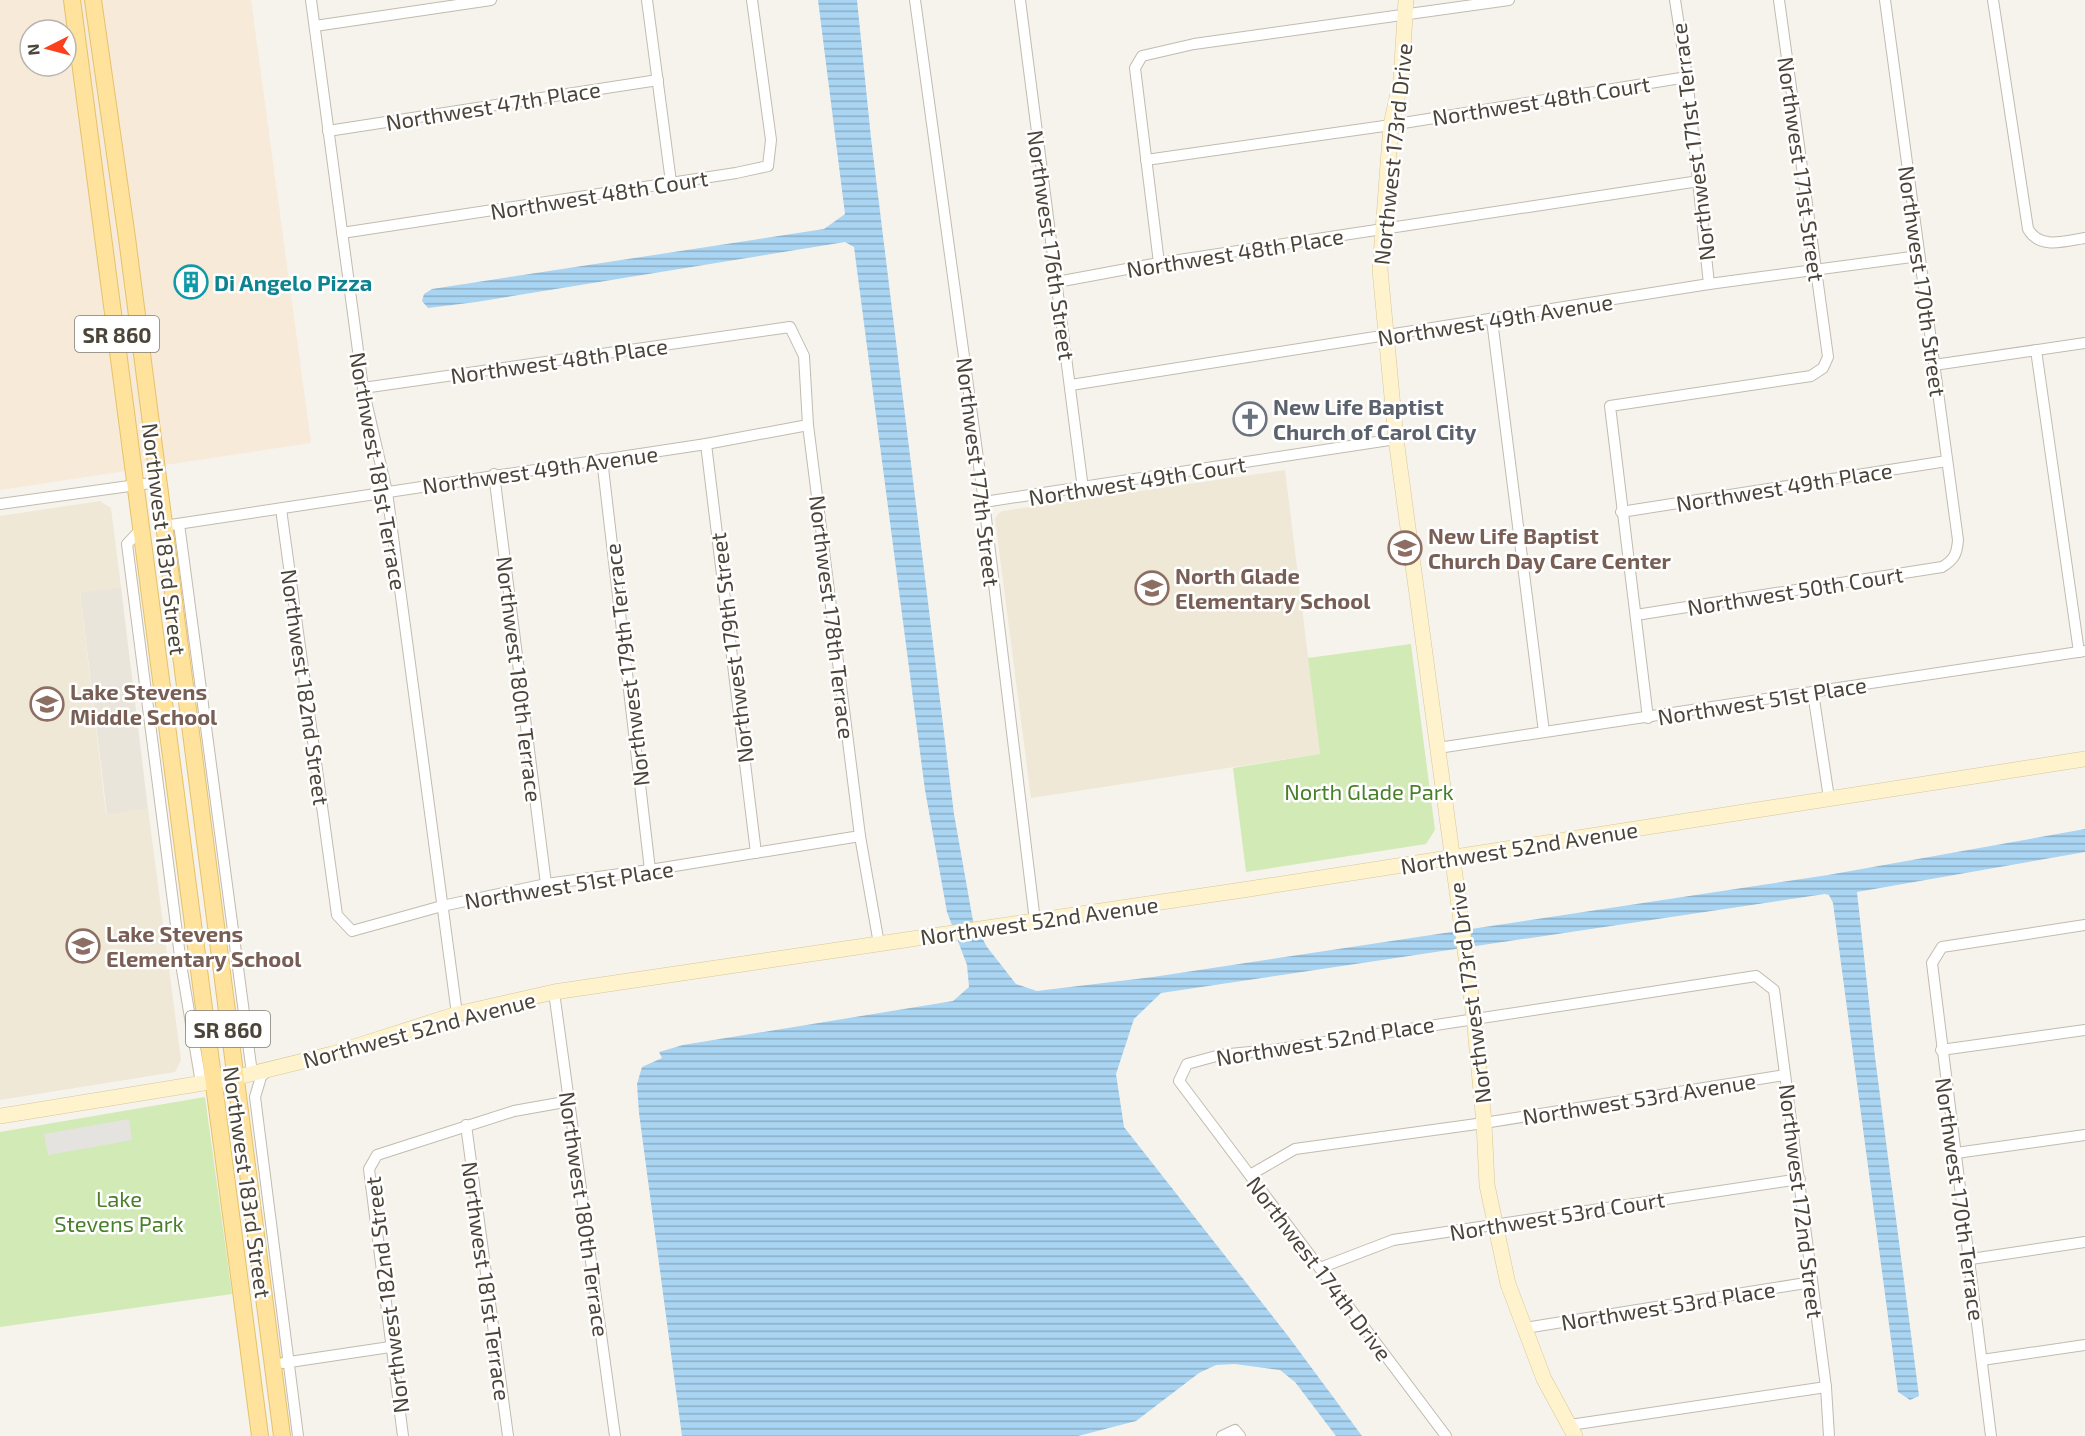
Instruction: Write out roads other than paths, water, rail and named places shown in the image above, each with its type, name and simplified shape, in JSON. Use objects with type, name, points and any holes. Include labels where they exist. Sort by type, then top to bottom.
[{"type":"main road","name":"Northwest 183rd Street","points":[[72,0],[180,815],[208,1082],[260,1436]]},
{"type":"main road","name":"Northwest 183rd Street","points":[[93,0],[158,482],[171,525],[204,844],[234,1078],[280,1363],[282,1436]]},
{"type":"main road","points":[[97,184],[107,201],[122,208]]},
{"type":"main road","points":[[103,227],[115,239],[130,267]]},
{"type":"main road","points":[[180,815],[194,825],[204,844]]},
{"type":"street","name":"Northwest 181st Terrace","points":[[311,0],[363,388],[387,492],[457,1014]]},
{"type":"street","points":[[315,26],[491,0]]},
{"type":"street","points":[[647,0],[671,182]]},
{"type":"street","name":"Northwest 48th Court","points":[[342,233],[768,166],[771,140],[752,0]]},
{"type":"street","name":"Northwest 177th Street","points":[[915,0],[984,502],[1035,921]]},
{"type":"street","name":"Northwest 176th Street","points":[[1020,0],[1083,489]]},
{"type":"street","name":"Northwest 173rd Drive","points":[[1406,0],[1401,80],[1391,125],[1380,270],[1396,439],[1474,1017],[1484,1123],[1486,1185],[1508,1284],[1544,1379],[1572,1430]]},
{"type":"street","points":[[1159,263],[1136,68],[1142,56],[1194,44],[1509,0]]},
{"type":"street","name":"Northwest 171st Terrace","points":[[1675,0],[1687,77],[1709,284]]},
{"type":"street","name":"Northwest 171st Street","points":[[1621,512],[1610,406],[1811,376],[1823,368],[1828,357],[1779,0]]},
{"type":"street","name":"Northwest 170th Street","points":[[1885,0],[1959,540],[1958,551],[1953,561]]},
{"type":"street","points":[[1993,0],[2028,230],[2039,242],[2051,243],[2085,237]]},
{"type":"street","name":"Northwest 48th Court","points":[[1146,160],[1391,125],[1687,77]]},
{"type":"street","name":"Northwest 47th Place","points":[[328,131],[658,80]]},
{"type":"street","name":"Northwest 48th Place","points":[[1057,282],[1159,263],[1699,181]]},
{"type":"street","name":"Northwest 49th Avenue","points":[[1071,385],[1386,337],[1709,284],[1919,256]]},
{"type":"street","points":[[1492,320],[1544,732]]},
{"type":"street","name":"Northwest 178th Terrace","points":[[755,333],[790,327],[804,356],[808,425],[860,836],[879,944]]},
{"type":"street","name":"Northwest 48th Place","points":[[363,388],[755,333]]},
{"type":"street","points":[[1934,365],[2085,343]]},
{"type":"street","points":[[2036,350],[2082,651]]},
{"type":"street","name":"Northwest 49th Avenue","points":[[171,525],[494,474],[706,444],[808,425]]},
{"type":"street","name":"Northwest 49th Court","points":[[984,502],[1083,489],[1396,439]]},
{"type":"street","name":"Northwest 179th Street","points":[[706,444],[756,853]]},
{"type":"street","name":"Northwest 179th Terrace","points":[[602,459],[650,870]]},
{"type":"street","name":"Northwest 49th Place","points":[[1621,512],[1947,461]]},
{"type":"street","name":"Northwest 180th Terrace","points":[[494,474],[546,884]]},
{"type":"street","points":[[0,504],[158,482]]},
{"type":"street","name":"Northwest 182nd Street","points":[[281,509],[332,865]]},
{"type":"street","points":[[1621,512],[1648,718]]},
{"type":"street","points":[[171,525],[252,1073]]},
{"type":"street","points":[[142,528],[127,544],[181,964],[208,1082]]},
{"type":"street","name":"Northwest 50th Court","points":[[1636,615],[1942,567],[1953,561]]},
{"type":"street","name":"Northwest 51st Place","points":[[1438,748],[2082,651]]},
{"type":"street","points":[[1813,693],[1829,798]]},
{"type":"street","name":"Northwest 52nd Avenue","points":[[0,1116],[234,1078],[332,1054],[457,1014],[554,992],[1035,921],[2085,759]]},
{"type":"street","points":[[161,813],[180,815]]},
{"type":"street","name":"Northwest 51st Place","points":[[332,865],[337,915],[352,931],[442,906],[546,884],[650,870],[860,836]]},
{"type":"street","name":"Northwest 170th Terrace","points":[[1991,1436],[1971,1259],[1941,1050],[1932,963],[1942,947],[2085,925]]},
{"type":"street","name":"Northwest 52nd Place","points":[[1191,1101],[1179,1081],[1187,1064],[1220,1055],[1280,1049],[1474,1017],[1756,975]]},
{"type":"street","name":"Northwest 172nd Street","points":[[1756,975],[1774,990],[1800,1179],[1830,1436]]},
{"type":"street","name":"Northwest 180th Terrace","points":[[554,992],[615,1436]]},
{"type":"street","points":[[1941,1050],[2085,1030]]},
{"type":"street","points":[[269,1069],[261,1077],[255,1097],[280,1363],[298,1436]]},
{"type":"street","name":"Northwest 53rd Avenue","points":[[1250,1175],[1295,1149],[1484,1123],[1785,1075]]},
{"type":"street","points":[[466,1125],[514,1111],[570,1101]]},
{"type":"street","name":"Northwest 174th Drive","points":[[1191,1101],[1250,1175],[1446,1436]]},
{"type":"street","name":"Northwest 181st Terrace","points":[[466,1125],[508,1436]]},
{"type":"street","name":"Northwest 182nd Street","points":[[403,1436],[369,1169],[377,1155],[466,1125]]},
{"type":"street","points":[[1956,1153],[2085,1135]]},
{"type":"street","name":"Northwest 53rd Court","points":[[1320,1268],[1393,1240],[1800,1179]]},
{"type":"street","points":[[1971,1259],[2085,1242]]},
{"type":"street","name":"Northwest 53rd Place","points":[[1525,1328],[1812,1282]]},
{"type":"street","points":[[1982,1360],[2085,1345]]},
{"type":"street","points":[[280,1363],[390,1347]]},
{"type":"street","points":[[1572,1430],[1826,1387]]},
{"type":"street","points":[[1222,1436],[1234,1430],[1240,1436]]},
{"type":"water","points":[[818,0],[857,0],[871,138],[954,814],[973,921],[987,947],[1016,984],[1037,991],[1153,977],[1828,875],[2085,829],[2085,852],[1857,892],[1875,1057],[1919,1396],[1910,1400],[1898,1392],[1833,903],[1829,895],[1825,894],[1161,993],[1134,1019],[1116,1074],[1124,1127],[1288,1336],[1362,1436],[1336,1436],[1295,1382],[1280,1370],[1235,1364],[1216,1365],[1199,1373],[1136,1421],[1078,1436],[682,1436],[639,1113],[637,1084],[642,1067],[662,1058],[659,1052],[683,1045],[953,1001],[969,987],[967,965],[947,912],[925,790],[854,247],[845,242],[428,308],[422,301],[424,294],[432,289],[824,229],[845,214]]},
{"type":"place","name":"Di Angelo Pizza","points":[[191,282]]},
{"type":"place","name":"New Life Baptist Church of Carol City","points":[[1250,419]]},
{"type":"place","name":"New Life Baptist Church Day Care Center","points":[[1405,548]]},
{"type":"place","name":"North Glade Elementary School","points":[[1152,588]]},
{"type":"place","name":"Lake Stevens Middle School","points":[[47,704]]},
{"type":"place","name":"Lake Stevens Elementary School","points":[[83,946]]},
{"type":"park label","name":"North Glade Park","points":[[1369,791]]},
{"type":"park label","name":"Lake Stevens Park","points":[[119,1210]]}]
